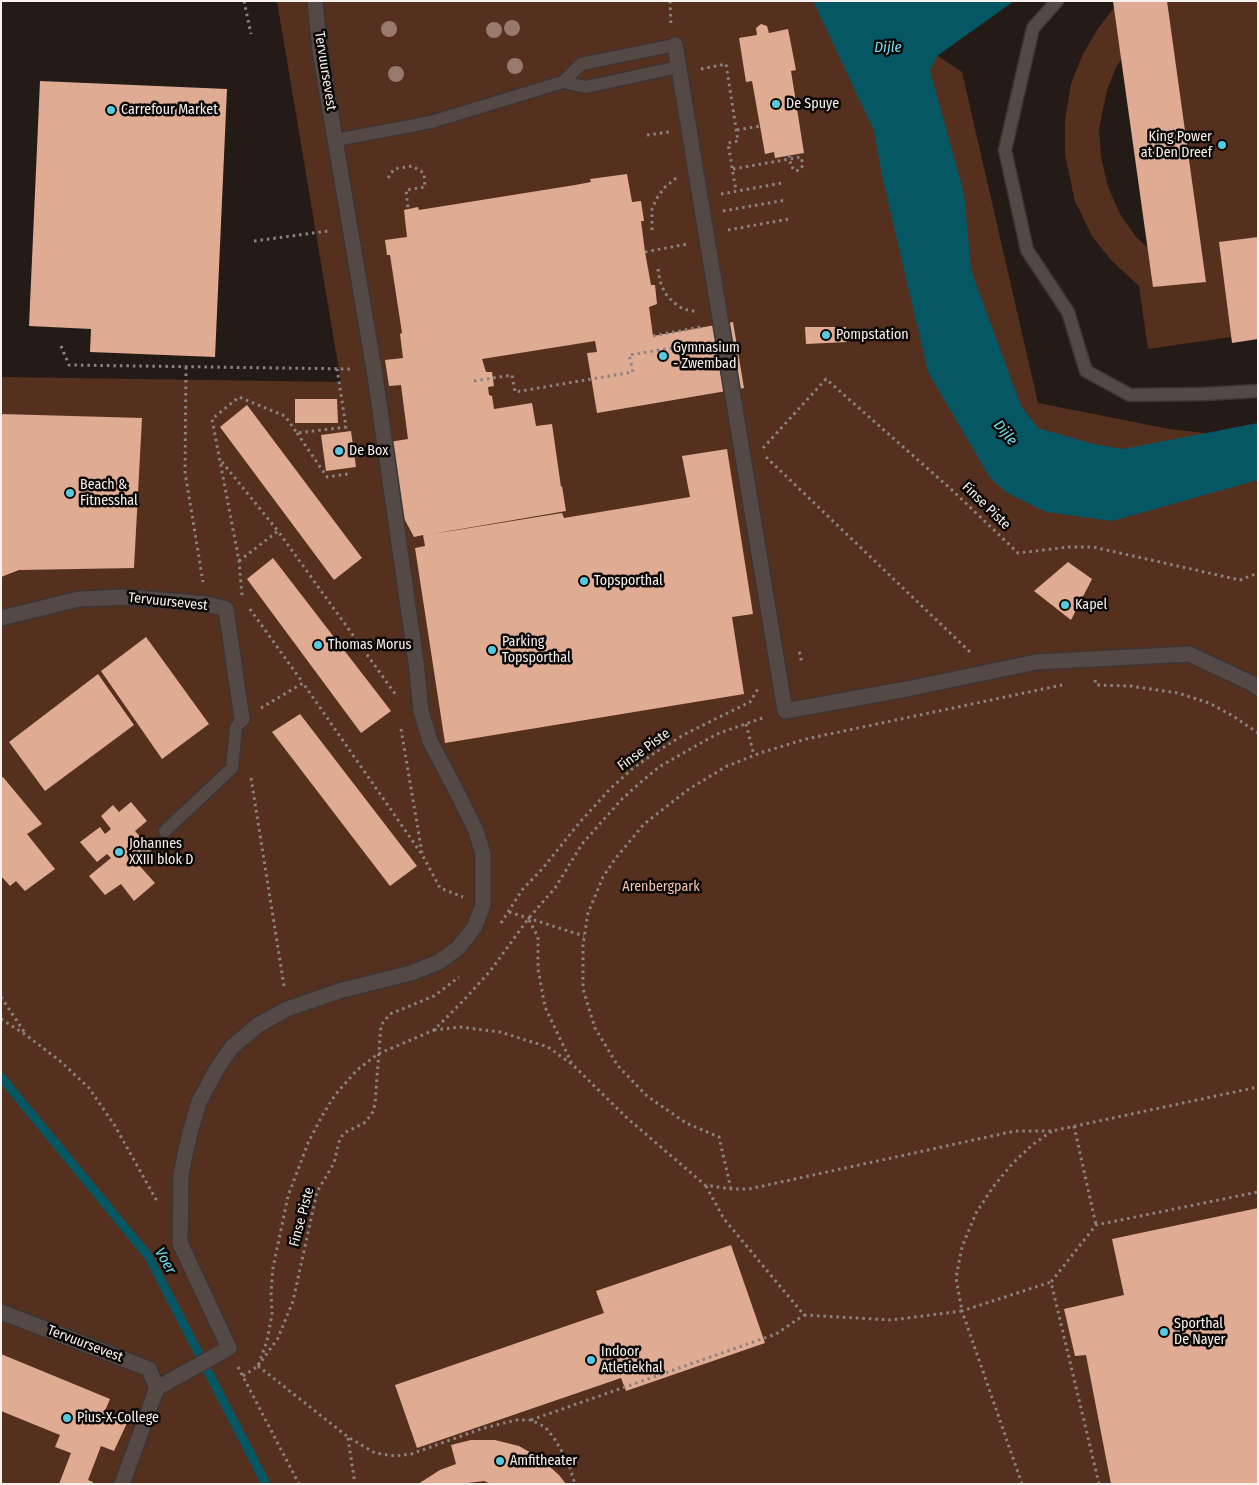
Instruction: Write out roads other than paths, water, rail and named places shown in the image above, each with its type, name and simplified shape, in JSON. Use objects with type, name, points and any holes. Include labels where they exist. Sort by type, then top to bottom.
[{"type":"street","name":"Tervuursevest","points":[[1,1312],[150,1369],[157,1388],[229,1348],[180,1243],[181,1174],[189,1136],[200,1102],[216,1070],[232,1048],[258,1025],[288,1009],[340,991],[411,973],[439,962],[458,948],[474,928],[483,905],[483,854],[476,831],[430,741],[421,710],[416,662],[374,370],[320,51],[315,1]]},
{"type":"street","points":[[675,45],[785,710],[907,689],[1036,662],[1189,654],[1258,688]]},
{"type":"street","name":"Tervuursevest","points":[[1,618],[78,599],[127,597],[207,604],[226,610],[242,719]]},
{"type":"street","points":[[122,1484],[157,1388]]},
{"type":"lane","points":[[1058,1],[1033,28],[1004,150],[1027,250],[1068,312],[1086,371],[1130,395],[1258,391]]},
{"type":"lane","points":[[336,140],[431,122],[563,82],[581,64],[675,45]]},
{"type":"lane","points":[[563,82],[586,87],[679,70]]},
{"type":"lane","points":[[165,831],[232,768],[236,728],[242,719]]},
{"type":"water","name":"Dijle","points":[[813,1],[1014,1],[937,56],[930,71],[964,193],[971,270],[1021,406],[1038,428],[1093,444],[1123,449],[1258,423],[1258,480],[1112,521],[1046,512],[1007,493],[990,478],[928,372],[882,176],[874,131]]},
{"type":"waterway","name":"Voer","points":[[1,1077],[149,1257],[266,1484]]},
{"type":"place","name":"De Spuye","points":[[776,104]]},
{"type":"place","name":"Carrefour Market","points":[[111,110]]},
{"type":"place","name":"King Power at Den Dreef","points":[[1222,145]]},
{"type":"place","name":"Pompstation","points":[[826,335]]},
{"type":"place","name":"Gymnasium - Zwembad","points":[[663,356]]},
{"type":"place","name":"De Box","points":[[339,451]]},
{"type":"place","name":"Beach & Fitnesshal","points":[[70,493]]},
{"type":"place","name":"Topsporthal","points":[[584,581]]},
{"type":"place","name":"Kapel","points":[[1065,605]]},
{"type":"place","name":"Thomas Morus","points":[[318,645]]},
{"type":"place","name":"Parking Topsporthal","points":[[492,650]]},
{"type":"place","name":"Johannes XXIII blok D","points":[[119,852]]},
{"type":"place","name":"Sporthal De Nayer","points":[[1164,1332]]},
{"type":"place","name":"Indoor Atletiekhal","points":[[591,1360]]},
{"type":"place","name":"Pius-X-College","points":[[67,1418]]},
{"type":"place","name":"Amfitheater","points":[[500,1461]]},
{"type":"park label","name":"Arenbergpark","points":[[661,887]]}]
